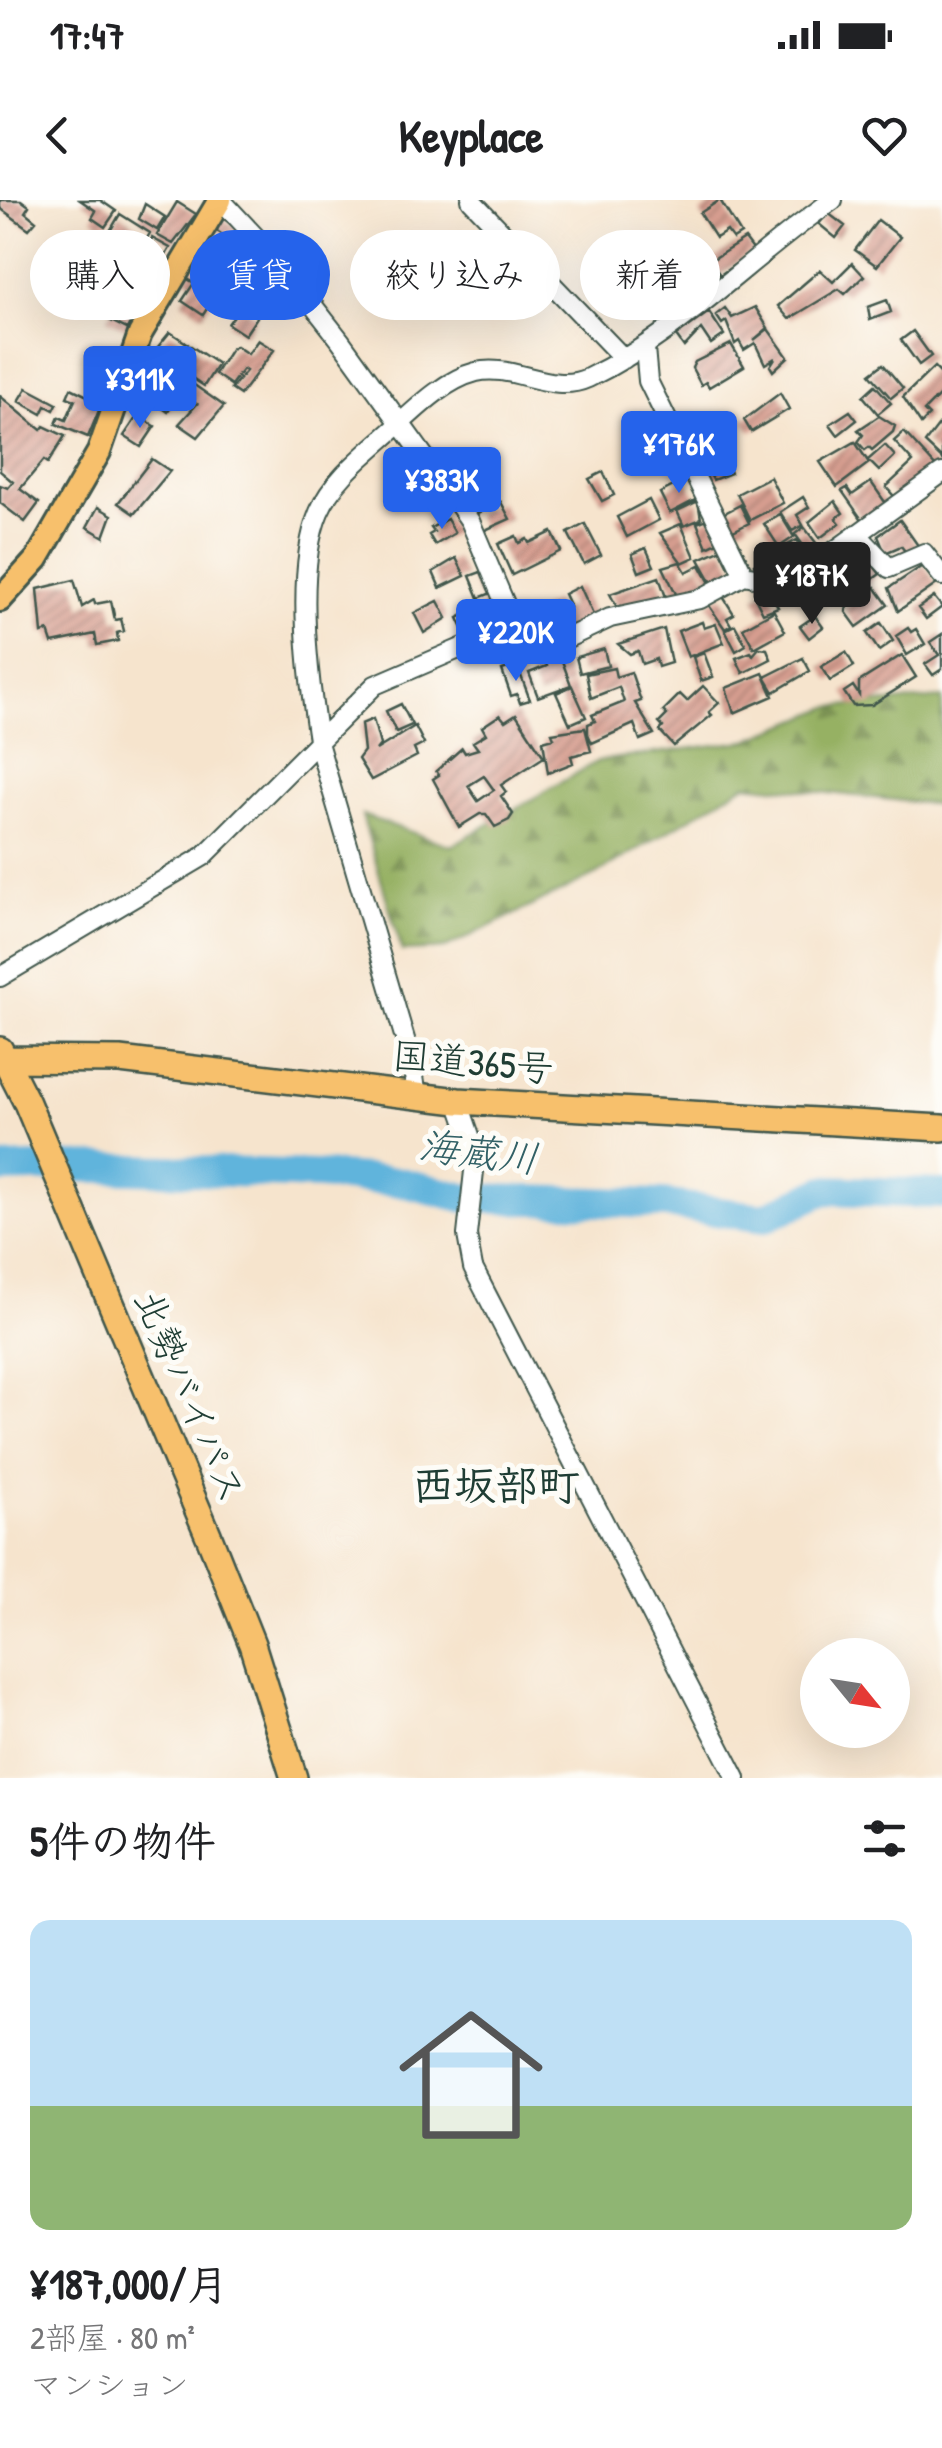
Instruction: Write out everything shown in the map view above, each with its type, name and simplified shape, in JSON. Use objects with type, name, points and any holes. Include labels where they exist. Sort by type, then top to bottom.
[{"type":"highway","name":"国道365号","points":[[2,1056],[120,1060],[418,1096],[460,1107],[942,1128]]},
{"type":"highway","name":"北勢バイパス","points":[[2,1056],[27,1103],[88,1245],[252,1644],[294,1778]]},
{"type":"main road","points":[[0,600],[37,559],[99,452],[140,334],[221,200]]},
{"type":"street","points":[[221,200],[312,304],[470,521],[520,638],[532,644],[561,641],[610,618],[700,599],[744,575],[780,582],[857,534],[942,473]]},
{"type":"street","points":[[471,200],[624,359]]},
{"type":"street","points":[[418,1096],[319,746],[312,699],[308,584],[314,529],[330,493],[435,393],[471,373],[490,370],[572,383],[624,359],[645,348],[833,200]]},
{"type":"street","points":[[645,348],[648,381],[744,575]]},
{"type":"street","points":[[857,534],[889,568],[924,553],[942,576]]},
{"type":"street","points":[[0,976],[204,856],[385,679],[516,630]]},
{"type":"street","points":[[460,1107],[476,1153],[467,1252],[491,1306],[736,1778]]},
{"type":"green space","points":[[942,698],[942,805],[746,784],[597,874],[443,949],[402,951],[362,815],[451,846],[598,761],[745,741],[830,707]]},
{"type":"building","points":[[0,200],[21,200],[29,206],[25,212],[36,221],[29,229],[0,208]]},
{"type":"building","points":[[80,200],[100,200],[116,211],[105,227],[92,218],[96,211]]},
{"type":"building","points":[[720,200],[741,234],[733,239],[727,231],[720,235],[720,230],[711,230],[700,213]]},
{"type":"building","points":[[177,202],[196,214],[173,244],[170,230],[160,230]]},
{"type":"building","points":[[145,204],[165,217],[157,230],[139,219]]},
{"type":"building","points":[[828,213],[845,226],[836,238],[819,224]]},
{"type":"building","points":[[120,214],[145,230],[111,230]]},
{"type":"building","points":[[220,216],[239,230],[217,230]]},
{"type":"building","points":[[878,220],[900,237],[877,266],[855,250]]},
{"type":"building","points":[[745,239],[754,251],[720,275],[720,255]]},
{"type":"building","points":[[852,263],[864,276],[845,294],[839,289],[789,319],[778,306],[820,270],[833,282]]},
{"type":"building","points":[[190,289],[190,306],[182,301]]},
{"type":"building","points":[[887,300],[891,312],[870,320],[868,307]]},
{"type":"building","points":[[755,307],[768,328],[754,340],[768,329],[788,357],[773,371],[770,366],[775,358],[765,364],[755,343],[744,350],[739,341],[735,344],[726,321],[722,324],[719,320],[720,312],[725,308],[732,318]]},
{"type":"building","points":[[109,320],[131,320],[127,329]]},
{"type":"building","points":[[231,320],[255,320],[245,335],[228,324]]},
{"type":"building","points":[[698,320],[714,320],[724,335],[711,344],[701,329],[684,347],[676,336]]},
{"type":"building","points":[[913,331],[931,356],[919,365],[901,340]]},
{"type":"building","points":[[170,332],[188,344],[174,365],[153,353]]},
{"type":"building","points":[[258,340],[274,350],[240,395],[231,389],[246,371],[243,369],[231,385],[215,374],[231,349],[236,346],[248,354]]},
{"type":"building","points":[[731,344],[744,366],[709,387],[706,382],[701,385],[692,368],[695,362]]},
{"type":"building","points":[[191,346],[218,364],[204,386],[176,367]]},
{"type":"building","points":[[150,355],[167,366],[157,381],[137,372]]},
{"type":"building","points":[[883,364],[903,388],[891,398],[870,374]]},
{"type":"building","points":[[168,367],[187,380],[168,412],[153,401],[152,394]]},
{"type":"building","points":[[934,367],[942,375],[942,393],[924,411],[929,416],[921,424],[903,397]]},
{"type":"building","points":[[190,382],[224,406],[198,437],[179,424],[197,404],[179,398]]},
{"type":"building","points":[[875,385],[891,403],[878,414],[863,396]]},
{"type":"building","points":[[27,388],[57,404],[54,410],[46,406],[42,414],[19,401]]},
{"type":"building","points":[[71,388],[102,403],[88,437],[56,424],[59,417],[66,420],[75,400],[67,397]]},
{"type":"building","points":[[780,393],[789,409],[751,432],[744,420]]},
{"type":"building","points":[[0,396],[41,430],[44,426],[65,436],[48,463],[44,460],[20,489],[39,503],[25,522],[0,503],[0,485],[8,488],[13,482],[0,471]]},
{"type":"building","points":[[850,411],[857,420],[838,435],[830,424]]},
{"type":"building","points":[[138,415],[155,426],[141,447],[124,436]]},
{"type":"building","points":[[879,416],[895,426],[893,432],[872,450],[865,450],[858,442],[863,435],[858,430]]},
{"type":"building","points":[[942,421],[942,459],[925,443]]},
{"type":"building","points":[[904,432],[937,468],[899,502],[886,487],[913,462],[894,441]]},
{"type":"building","points":[[855,442],[869,463],[837,487],[820,462]]},
{"type":"building","points":[[885,445],[895,456],[879,471],[868,460]]},
{"type":"building","points":[[152,459],[170,471],[134,514],[118,503]]},
{"type":"building","points":[[726,460],[731,473],[713,480],[707,468]]},
{"type":"building","points":[[603,472],[614,495],[602,501],[589,479]]},
{"type":"building","points":[[770,477],[783,503],[750,520],[737,494]]},
{"type":"building","points":[[687,479],[697,499],[670,513],[660,493]]},
{"type":"building","points":[[871,482],[887,505],[863,521],[842,491],[847,488],[852,495]]},
{"type":"building","points":[[803,497],[809,507],[797,515],[803,525],[792,531],[780,512]]},
{"type":"building","points":[[649,500],[659,520],[627,537],[617,517]]},
{"type":"building","points":[[698,501],[701,519],[684,526],[677,511]]},
{"type":"building","points":[[835,501],[843,513],[836,518],[840,523],[820,538],[809,522]]},
{"type":"building","points":[[501,502],[510,519],[483,531],[475,514]]},
{"type":"building","points":[[740,505],[749,523],[729,533],[721,515]]},
{"type":"building","points":[[98,507],[112,515],[104,537],[87,527]]},
{"type":"building","points":[[780,514],[794,537],[779,547],[764,524]]},
{"type":"building","points":[[712,517],[722,540],[707,547],[697,523]]},
{"type":"building","points":[[447,519],[455,533],[435,545],[429,535],[434,532],[431,528]]},
{"type":"building","points":[[900,520],[919,547],[908,555],[901,546],[885,553],[878,536]]},
{"type":"building","points":[[585,524],[601,555],[584,564],[568,533]]},
{"type":"building","points":[[681,524],[695,557],[682,563],[660,533]]},
{"type":"building","points":[[804,527],[820,548],[810,555],[795,534]]},
{"type":"building","points":[[552,532],[561,551],[512,575],[498,544],[516,536],[519,543],[527,539],[529,543]]},
{"type":"building","points":[[797,540],[809,560],[776,575],[773,570],[765,574],[762,569],[758,571],[754,564]]},
{"type":"building","points":[[646,548],[654,566],[639,572],[632,554]]},
{"type":"building","points":[[724,548],[735,570],[714,586],[699,559]]},
{"type":"building","points":[[862,551],[880,574],[862,587],[844,565]]},
{"type":"building","points":[[456,558],[465,576],[440,588],[433,572]]},
{"type":"building","points":[[680,562],[686,572],[700,565],[711,585],[678,598],[663,567]]},
{"type":"building","points":[[924,565],[937,584],[898,611],[889,588]]},
{"type":"building","points":[[486,570],[494,592],[479,598],[470,576]]},
{"type":"building","points":[[659,577],[667,600],[618,609],[610,594]]},
{"type":"building","points":[[74,580],[82,607],[94,600],[95,604],[111,601],[115,620],[121,619],[124,631],[117,633],[118,641],[97,645],[95,634],[52,643],[48,631],[42,633],[38,589]]},
{"type":"building","points":[[580,586],[594,617],[550,638],[546,628],[527,637],[521,623],[554,601],[559,612],[570,607],[564,594]]},
{"type":"building","points":[[875,587],[888,605],[857,627],[846,612],[847,606]]},
{"type":"building","points":[[769,590],[778,607],[763,613],[755,597]]},
{"type":"building","points":[[722,595],[734,614],[727,618],[731,625],[725,629],[708,604]]},
{"type":"building","points":[[934,597],[942,607],[926,619],[918,608]]},
{"type":"building","points":[[494,599],[504,619],[467,637],[458,618]]},
{"type":"building","points":[[438,601],[447,618],[424,633],[414,613]]},
{"type":"building","points":[[774,611],[785,631],[754,648],[743,628]]},
{"type":"building","points":[[815,616],[823,627],[809,638],[800,626]]},
{"type":"building","points":[[702,622],[704,628],[716,624],[724,643],[688,657],[678,631]]},
{"type":"building","points":[[881,623],[893,641],[879,651],[867,633]]},
{"type":"building","points":[[735,625],[746,645],[736,651],[725,630]]},
{"type":"building","points":[[908,628],[911,632],[916,629],[925,644],[907,655],[896,636]]},
{"type":"building","points":[[664,629],[671,663],[658,667],[656,659],[642,664],[638,651],[630,654],[618,644]]},
{"type":"building","points":[[942,634],[942,669],[933,675],[925,664],[939,655],[930,642]]},
{"type":"building","points":[[759,648],[767,649],[771,659],[743,673],[736,658],[751,652],[753,655]]},
{"type":"building","points":[[604,649],[608,666],[580,673],[576,657]]},
{"type":"building","points":[[558,650],[571,685],[538,697],[529,673],[547,666],[544,655]]},
{"type":"building","points":[[846,652],[854,666],[830,681],[821,667]]},
{"type":"building","points":[[704,653],[713,677],[701,681],[693,657]]},
{"type":"building","points":[[902,655],[916,677],[872,705],[853,706],[844,692],[853,686],[859,695],[859,682]]},
{"type":"building","points":[[803,658],[810,671],[774,692],[765,677]]},
{"type":"building","points":[[517,665],[530,700],[520,703],[517,694],[511,696],[502,670]]},
{"type":"building","points":[[614,668],[616,677],[631,672],[641,701],[635,703],[654,734],[640,740],[634,724],[592,743],[588,724],[595,721],[592,715],[624,702],[619,687],[591,698],[586,674]]},
{"type":"building","points":[[763,673],[773,696],[734,713],[726,688]]},
{"type":"building","points":[[572,686],[586,717],[570,724],[556,693]]},
{"type":"building","points":[[703,686],[719,703],[709,712],[712,715],[674,746],[660,731],[663,727],[659,723],[667,715],[663,711],[680,694],[687,701]]},
{"type":"building","points":[[401,704],[412,725],[396,732],[386,711]]},
{"type":"building","points":[[516,714],[544,757],[501,785],[506,792],[501,796],[513,814],[509,820],[495,827],[486,814],[480,814],[459,827],[433,779],[439,775],[436,771],[462,748],[465,753],[478,749],[473,742],[486,734],[482,727],[500,715],[505,721]],"holes":[[[484,776],[494,790],[478,801],[468,786]]]},
{"type":"building","points":[[373,719],[380,745],[376,750],[415,726],[424,744],[414,749],[417,756],[371,780],[358,759],[364,751],[361,724]]},
{"type":"building","points":[[585,728],[591,751],[571,756],[573,763],[548,773],[543,741],[554,738],[552,733]]},
{"type":"waterway","name":"海蔵川","points":[[0,1169],[68,1167],[319,1175],[401,1182],[465,1198],[664,1204],[764,1218],[825,1190],[942,1194]]},
{"type":"district","name":"西坂部町","points":[[496,1484]]}]
